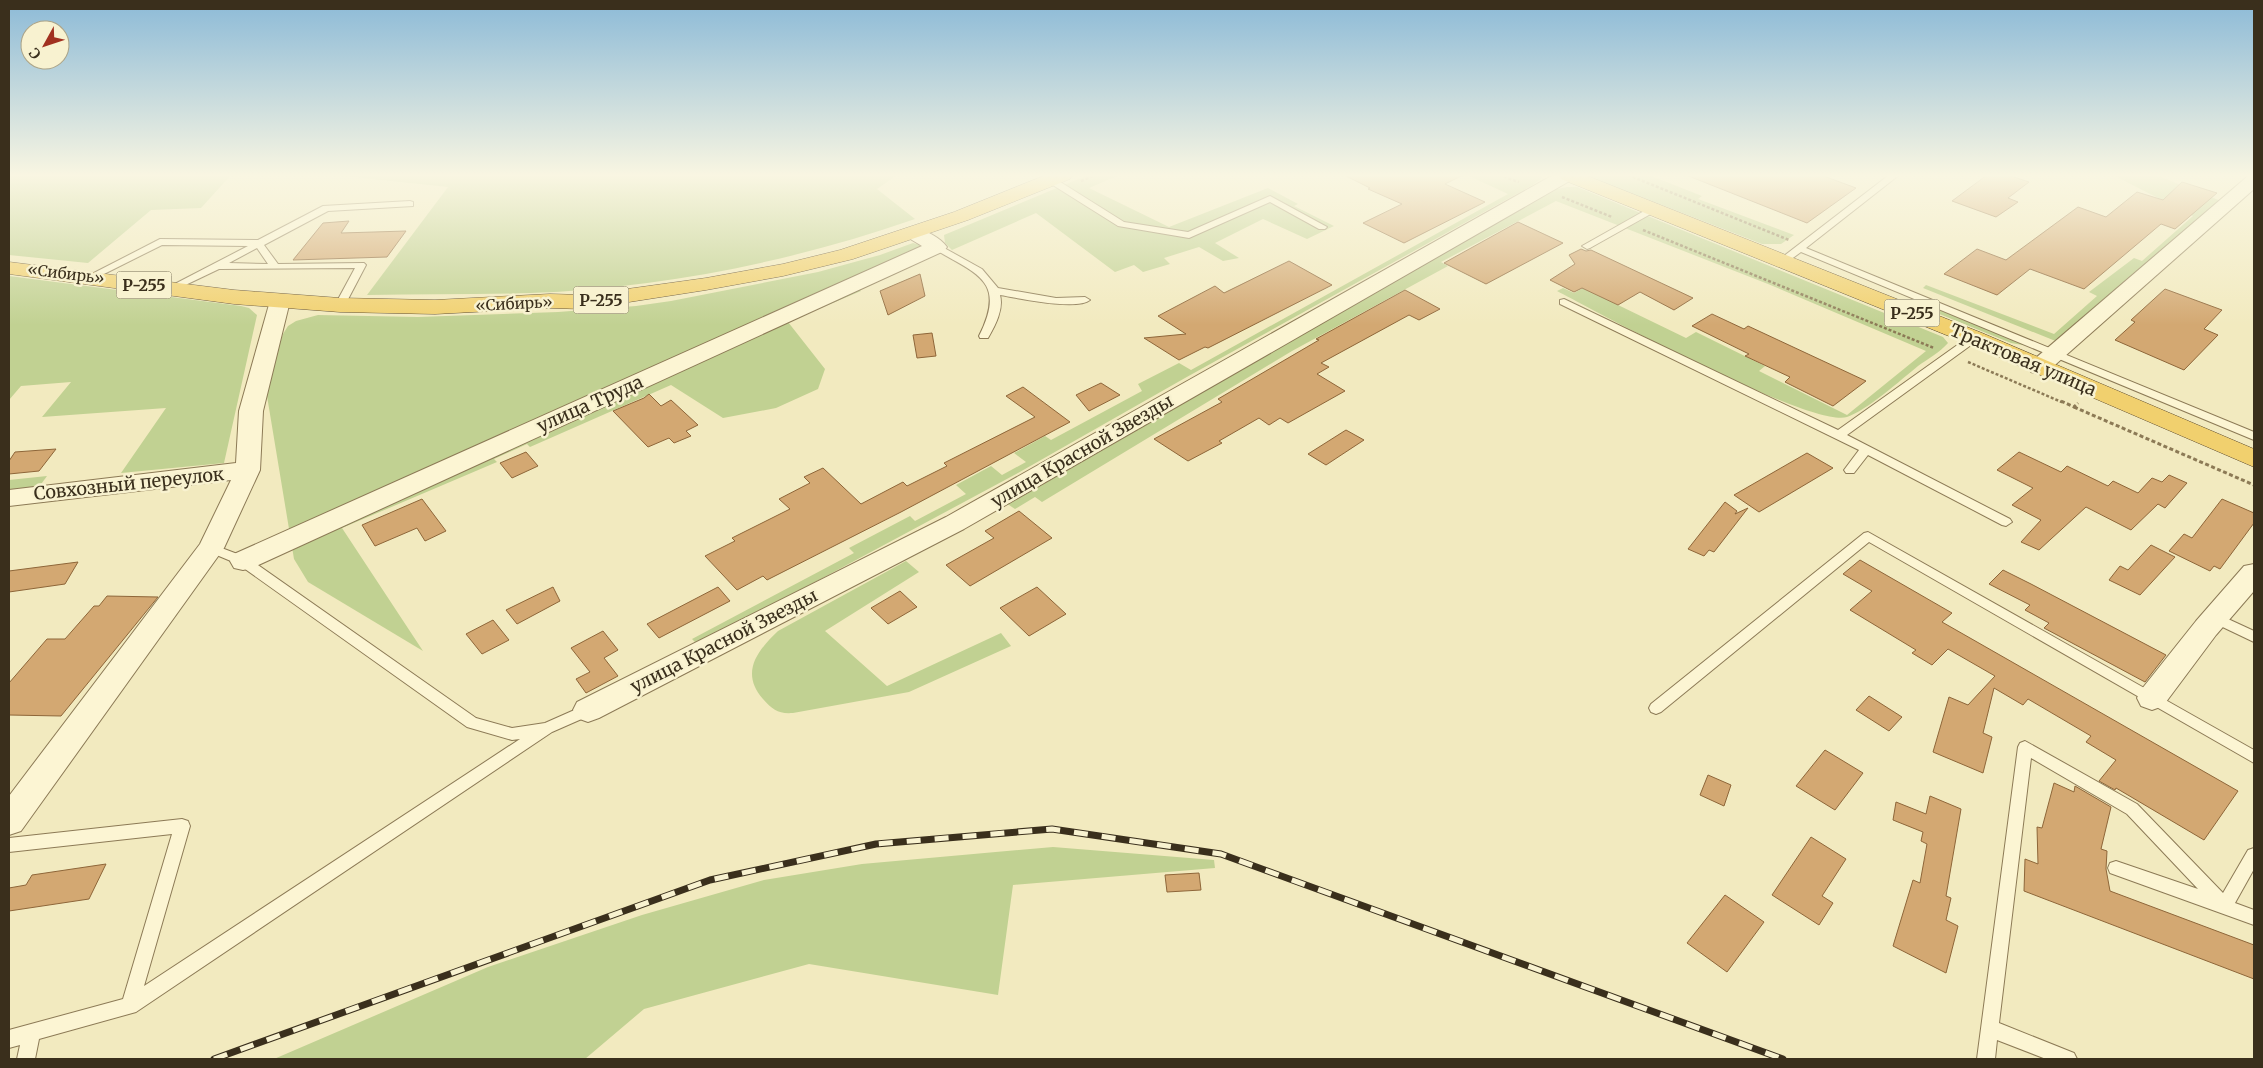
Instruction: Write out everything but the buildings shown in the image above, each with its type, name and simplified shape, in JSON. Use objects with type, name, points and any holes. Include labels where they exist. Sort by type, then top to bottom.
[{"type":"highway","name":"«Сибирь»","points":[[9,268],[280,301],[340,305],[435,307],[550,301],[584,302],[706,284],[783,270],[846,255],[935,225]]},
{"type":"highway","name":"Трактовая улица","points":[[1701,225],[1791,254],[1974,338],[2047,360],[2090,388],[2254,459]]},
{"type":"street","name":"улица Красной Звезды","points":[[588,710],[954,523],[1479,225]]},
{"type":"street","points":[[2047,360],[2202,225]]},
{"type":"street","points":[[914,233],[937,247]]},
{"type":"street","name":"улица Труда","points":[[243,560],[937,247]]},
{"type":"street","points":[[9,821],[211,548],[248,470],[251,411],[280,301]]},
{"type":"street","name":"Совхозный переулок","points":[[9,498],[248,470]]},
{"type":"street","points":[[2152,698],[2215,618],[2254,573]]},
{"type":"lane","points":[[172,288],[218,266],[294,225]]},
{"type":"lane","points":[[1126,225],[1189,235],[1212,225]]},
{"type":"lane","points":[[1318,225],[1322,227]]},
{"type":"lane","points":[[1587,246],[1624,225]]},
{"type":"lane","points":[[1791,254],[1829,225]]},
{"type":"lane","points":[[91,277],[160,242],[258,244]]},
{"type":"lane","points":[[258,244],[275,267]]},
{"type":"lane","points":[[937,247],[983,274],[996,291],[996,310],[984,336]]},
{"type":"lane","points":[[1791,254],[2047,360],[2254,436]]},
{"type":"lane","points":[[218,266],[361,265],[340,305]]},
{"type":"lane","points":[[996,291],[1056,301],[1085,300]]},
{"type":"lane","points":[[1564,302],[1839,434],[2006,522]]},
{"type":"lane","points":[[1839,434],[1974,338]]},
{"type":"lane","points":[[1850,470],[1866,449]]},
{"type":"lane","points":[[1656,708],[1868,536],[2254,757]]},
{"type":"lane","points":[[211,548],[243,560],[472,723],[512,734],[547,728]]},
{"type":"lane","points":[[2215,618],[2254,637]]},
{"type":"lane","points":[[9,1039],[130,1006],[547,728],[588,710]]},
{"type":"lane","points":[[1986,1059],[2025,747],[2132,809],[2224,906]]},
{"type":"lane","points":[[9,845],[182,826],[130,1006]]},
{"type":"lane","points":[[2224,906],[2254,855]]},
{"type":"lane","points":[[2116,868],[2254,917]]},
{"type":"lane","points":[[1990,1028],[2068,1059]]},
{"type":"lane","points":[[26,1059],[32,1032]]},
{"type":"path","points":[[1632,225],[1951,355],[2254,485]]},
{"type":"path","points":[[2074,407],[2090,388]]},
{"type":"green space","points":[[9,225],[133,225],[88,263],[9,255]]},
{"type":"green space","points":[[420,225],[897,225],[821,248],[773,260],[677,279],[579,290],[530,293],[367,295]]},
{"type":"green space","points":[[968,225],[1009,225],[952,250],[945,243],[944,235]]},
{"type":"green space","points":[[1052,225],[1165,225],[1169,227],[1174,225],[1251,225],[1215,243],[1239,258],[1223,261],[1199,247],[1164,258],[1170,264],[1143,272],[1134,265],[1115,272]]},
{"type":"green space","points":[[1276,225],[1334,226],[1307,239]]},
{"type":"green space","points":[[1452,225],[1461,225],[1018,473],[698,645],[692,639],[854,553],[849,548],[910,516],[915,521],[966,494],[956,485],[991,466],[1002,475],[1026,462],[1014,453],[1045,436],[1051,440],[1142,391],[1138,384],[1179,363],[1191,370]]},
{"type":"green space","points":[[1492,225],[1511,225],[1441,262],[1448,266],[1292,351],[1042,502],[1035,497],[1015,509],[1006,503]]},
{"type":"green space","points":[[1617,225],[1669,225],[1943,337],[1948,343],[1874,402],[1855,414],[1847,417],[1826,416],[1751,388],[1705,367],[1557,291],[1563,288],[1574,293],[1583,288],[1686,338],[1696,332],[1765,366],[1759,371],[1847,415],[1926,351],[1768,284]]},
{"type":"green space","points":[[1713,225],[1767,225],[1794,235],[1781,244],[1762,244]]},
{"type":"green space","points":[[2183,225],[2193,225],[2058,342],[1923,288],[1926,285],[2054,334],[2097,296],[2089,292],[2134,258],[2142,261]]},
{"type":"green space","points":[[913,243],[927,247],[857,288],[861,291],[788,322],[825,369],[818,389],[776,408],[723,418],[671,385],[530,447],[527,444],[494,459],[497,462],[342,528],[423,651],[308,582],[294,559],[267,396],[272,368],[283,334],[288,326],[296,321],[318,315],[418,317],[558,312],[636,306],[671,301],[818,272],[880,255]]},
{"type":"green space","points":[[9,276],[249,308],[257,315],[224,463],[121,473],[166,408],[42,417],[71,382],[21,386],[9,400]]},
{"type":"green space","points":[[1909,294],[2034,347],[2011,343],[1922,307],[1914,302]]},
{"type":"green space","points":[[47,476],[36,491],[9,493],[9,480]]},
{"type":"green space","points":[[906,561],[919,572],[825,631],[887,686],[1001,633],[1011,646],[909,692],[793,713],[783,713],[770,706],[756,689],[752,671],[758,654],[770,639],[778,631]]},
{"type":"green space","points":[[1053,847],[1214,860],[1215,868],[1013,885],[998,995],[809,964],[644,1009],[585,1059],[274,1059],[488,967],[642,915],[764,880],[862,864]]},
{"type":"railway","points":[[214,1059],[710,880],[876,844],[1052,829],[1221,854],[1783,1059]]}]
